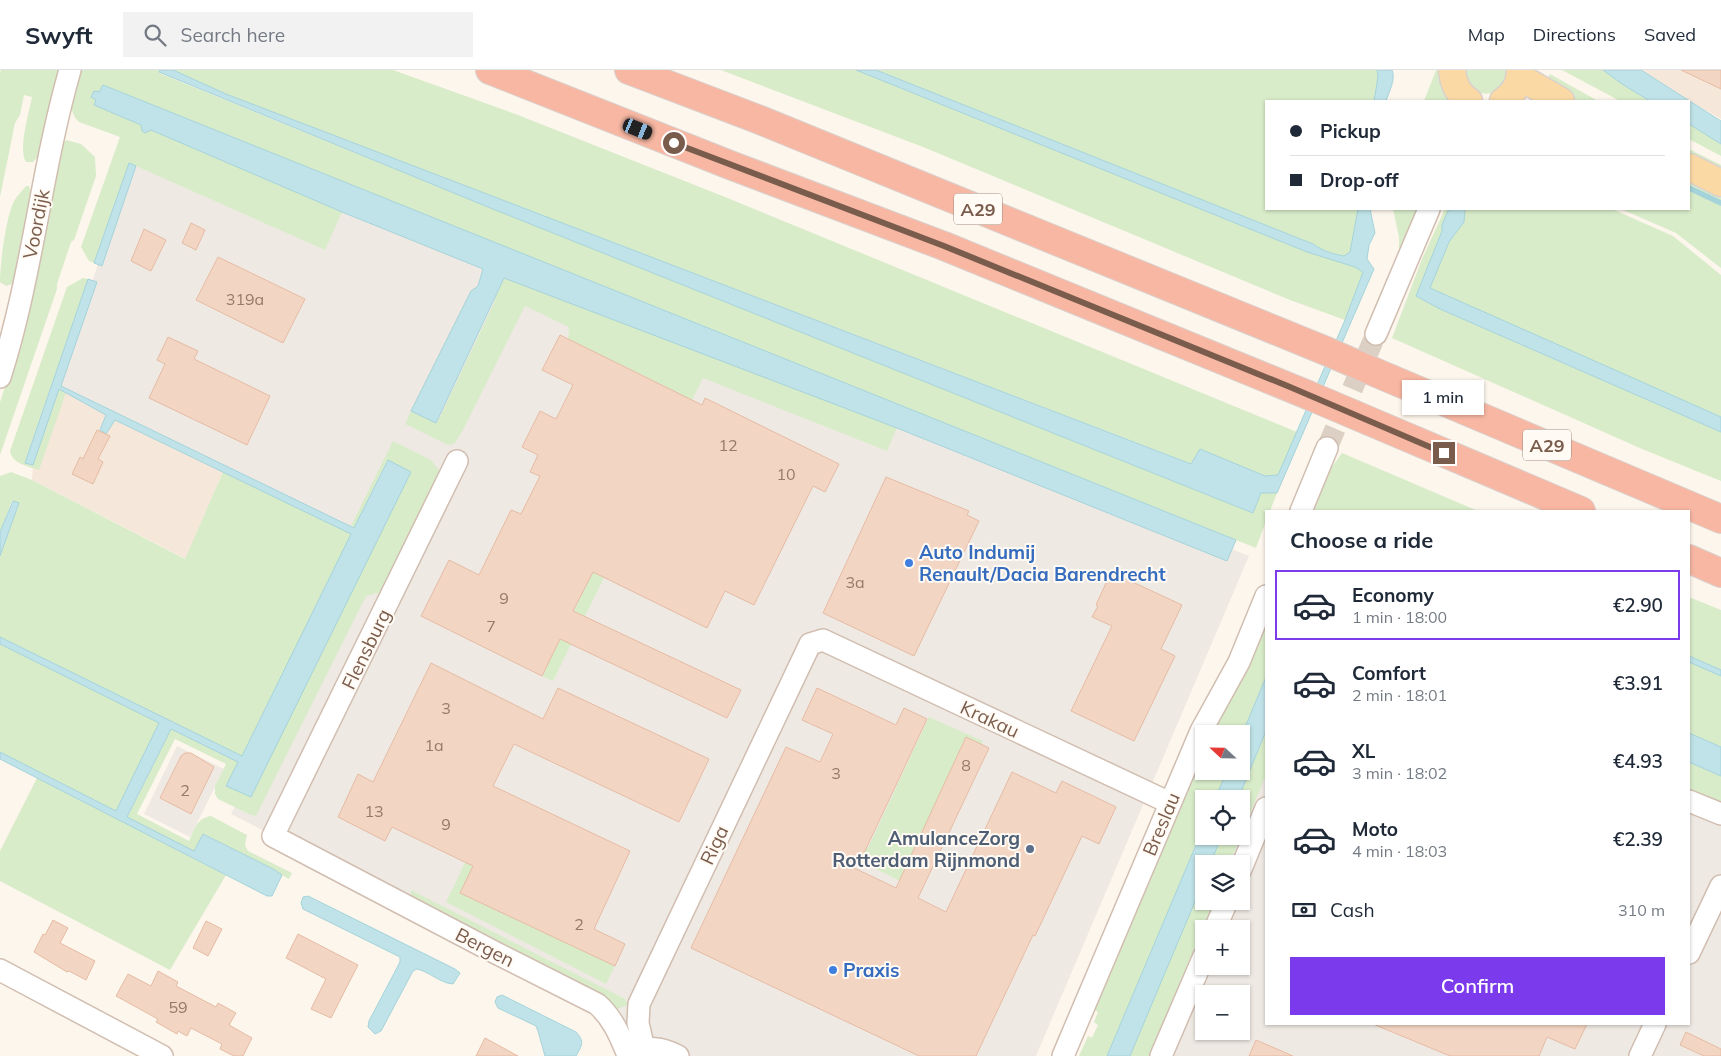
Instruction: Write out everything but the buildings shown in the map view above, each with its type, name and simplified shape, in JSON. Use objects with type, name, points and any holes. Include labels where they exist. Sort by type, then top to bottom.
[{"type":"highway","name":"A29","points":[[490,70],[730,165],[944,246],[1308,395],[1579,510]]},
{"type":"highway","name":"A29","points":[[629,70],[769,124],[1326,351],[1721,519]]},
{"type":"highway","points":[[1690,559],[1721,573]]},
{"type":"main road","points":[[1451,71],[1455,84],[1464,99]]},
{"type":"main road","points":[[1516,89],[1557,100]]},
{"type":"main road","points":[[1690,168],[1721,183]]},
{"type":"street","name":"Voordijk","points":[[0,378],[20,304],[55,133],[70,70]]},
{"type":"street","points":[[1376,334],[1429,210]]},
{"type":"street","points":[[1301,510],[1327,448]]},
{"type":"street","name":"Flensburg","points":[[273,836],[457,461]]},
{"type":"street","name":"Breslau","points":[[1063,1056],[1208,716],[1239,662],[1265,598]]},
{"type":"street","name":"Krakau","points":[[810,644],[823,640],[1170,803]]},
{"type":"street","name":"Riga","points":[[633,1053],[639,1004],[810,644]]},
{"type":"street","points":[[1690,800],[1721,814]]},
{"type":"street","points":[[1246,855],[1265,810]]},
{"type":"street","name":"Bergen","points":[[273,836],[597,1004],[607,1013],[633,1053]]},
{"type":"street","points":[[1690,951],[1721,886]]},
{"type":"street","points":[[0,970],[162,1056]]},
{"type":"street","points":[[1161,1056],[1196,975]]},
{"type":"street","points":[[1640,1056],[1655,1025]]},
{"type":"street","points":[[633,1053],[661,1049],[678,1056]]},
{"type":"shaded area","points":[[1632,70],[1721,70],[1721,119]]},
{"type":"shaded area","points":[[141,125],[900,415],[1249,556],[1036,1056],[636,1056],[606,1007],[231,814],[366,537],[55,385],[92,283]]},
{"type":"shaded area","points":[[59,389],[107,415],[100,430],[106,434],[115,420],[223,472],[186,559],[32,480],[33,465]]},
{"type":"shaded area","points":[[1265,711],[1265,1025],[1690,1025],[1690,752],[1721,766],[1721,1056],[1118,1056],[1195,876],[1195,910],[1250,910],[1250,855],[1204,855],[1208,845],[1250,845],[1250,790],[1232,790],[1237,780],[1250,780],[1250,749]]},
{"type":"shaded area","points":[[177,746],[224,769],[190,837],[144,814]]},
{"type":"green space","points":[[1,70],[62,70],[40,154],[33,162],[26,162],[24,156],[25,130],[32,97],[24,95],[20,115],[15,123],[0,197],[0,73]]},
{"type":"green space","points":[[80,70],[160,70],[159,73],[483,205],[1253,513],[1261,493],[1277,493],[1270,510],[1265,510],[1265,524],[1256,548],[103,85],[98,93],[94,91],[91,96],[96,100],[94,105],[141,125],[144,133],[151,129],[342,212],[325,250],[129,163],[94,263],[89,261],[81,247],[120,137],[79,122],[72,110],[71,104]]},
{"type":"green space","points":[[173,70],[393,70],[518,115],[725,197],[1297,432],[1278,475],[1265,476],[1200,449],[1192,464],[226,94]]},
{"type":"green space","points":[[721,70],[856,70],[1307,252],[1355,267],[1363,272],[1345,320],[1290,300],[923,147]]},
{"type":"green space","points":[[876,70],[1377,70],[1378,77],[1374,100],[1265,100],[1265,210],[1358,210],[1350,252],[1344,256],[1328,252],[1313,244]]},
{"type":"green space","points":[[1436,70],[1442,75],[1450,100],[1424,100]]},
{"type":"green space","points":[[1464,70],[1507,70],[1503,84],[1499,89],[1489,94],[1469,87]]},
{"type":"green space","points":[[1562,70],[1603,70],[1648,100],[1618,100]]},
{"type":"green space","points":[[1550,74],[1596,100],[1577,100],[1545,84]]},
{"type":"green space","points":[[1690,125],[1721,144],[1721,156],[1690,140]]},
{"type":"green space","points":[[66,140],[81,144],[95,157],[96,176],[74,240],[71,242],[57,289],[0,455],[0,402],[14,360],[61,147]]},
{"type":"green space","points":[[1690,150],[1721,165],[1721,171],[1690,156]]},
{"type":"green space","points":[[1690,176],[1721,192],[1721,268],[1676,233],[1623,210],[1690,210]]},
{"type":"green space","points":[[26,186],[29,186],[32,196],[15,283],[6,286],[0,282],[6,229],[14,201]]},
{"type":"green space","points":[[1393,210],[1417,210],[1399,251],[1399,237]]},
{"type":"green space","points":[[1445,210],[1449,210],[1417,296],[1440,309],[1721,432],[1721,481],[1642,449],[1392,338],[1422,259]]},
{"type":"green space","points":[[1465,210],[1614,210],[1673,236],[1721,275],[1721,417],[1429,288],[1449,242],[1464,222]]},
{"type":"green space","points":[[83,278],[88,279],[25,462],[33,465],[59,389],[66,393],[39,470],[17,462],[10,451],[67,287]]},
{"type":"green space","points":[[504,278],[897,428],[887,451],[703,378],[553,681],[542,676],[680,394],[568,339],[569,327],[525,306],[462,432],[454,444],[448,445],[405,424],[411,411],[437,423]]},
{"type":"green space","points":[[393,441],[431,460],[439,470],[439,478],[382,595],[376,593],[366,596],[256,816],[218,799],[215,794],[215,786],[226,764],[175,739],[137,814],[189,841],[194,828],[199,822],[211,816],[247,835],[245,845],[248,851],[292,873],[289,879],[204,834],[195,852],[127,818],[171,729],[238,762],[227,786],[411,472],[387,460],[354,528],[351,526]]},
{"type":"green space","points":[[1342,453],[1476,510],[1313,510],[1329,471]]},
{"type":"green space","points":[[11,472],[32,480],[185,559],[223,472],[352,533],[242,756],[0,637],[0,556],[19,504],[12,501],[0,532],[0,476]]},
{"type":"green space","points":[[1690,597],[1721,610],[1721,747],[1690,733]]},
{"type":"green space","points":[[1265,623],[1265,679],[1246,725],[1213,725]]},
{"type":"green space","points":[[0,644],[159,723],[117,812],[0,752]]},
{"type":"green space","points":[[929,717],[983,741],[911,886],[836,850],[843,837],[868,848]]},
{"type":"green space","points":[[1265,733],[1265,777],[1250,813],[1250,790],[1242,790],[1246,780],[1250,780],[1250,770]]},
{"type":"green space","points":[[1690,762],[1721,776],[1721,804],[1690,790]]},
{"type":"green space","points":[[1195,765],[1195,780],[1223,780],[1219,790],[1195,790],[1196,845],[1107,1056],[1079,1056],[1088,1036],[1092,1038],[1098,1025],[1094,1022],[1098,1012],[1093,1009]]},
{"type":"green space","points":[[37,778],[226,875],[170,970],[0,881],[0,851]]},
{"type":"green space","points":[[475,842],[483,846],[460,893],[615,966],[606,984],[446,902]]},
{"type":"green space","points":[[1218,845],[1237,845],[1233,855],[1214,855]]},
{"type":"green space","points":[[411,890],[625,999],[628,1005],[617,1009],[608,1000],[414,899],[411,895]]},
{"type":"green space","points":[[1195,901],[1195,910],[1210,910],[1206,920],[1195,920],[1195,946],[1149,1056],[1130,1056]]},
{"type":"water","points":[[160,70],[173,70],[226,94],[1191,464],[1200,449],[1265,476],[1278,475],[1345,320],[1363,272],[1355,267],[1307,252],[856,70],[876,70],[1336,254],[1344,256],[1350,252],[1358,210],[1370,210],[1375,233],[1369,245],[1367,259],[1374,269],[1277,493],[1261,493],[1253,513],[483,205],[159,72]]},
{"type":"water","points":[[1377,70],[1392,70],[1393,81],[1386,100],[1374,100],[1378,77]]},
{"type":"water","points":[[1603,70],[1641,70],[1688,100],[1648,100]]},
{"type":"water","points":[[103,85],[1236,540],[1227,561],[897,428],[504,278],[436,423],[411,411],[471,291],[478,286],[483,269],[342,212],[151,130],[145,133],[142,131],[141,125],[94,105],[96,100],[91,97],[94,91],[99,92]]},
{"type":"water","points":[[1690,101],[1721,121],[1721,144],[1690,125]]},
{"type":"water","points":[[129,163],[136,166],[102,266],[94,263]]},
{"type":"water","points":[[1449,210],[1465,210],[1464,222],[1449,242],[1430,288],[1721,417],[1721,432],[1440,309],[1416,296],[1442,231],[1442,225]]},
{"type":"water","points":[[88,279],[97,282],[61,386],[354,528],[388,460],[411,472],[251,797],[226,786],[238,762],[171,729],[127,817],[194,851],[203,834],[273,869],[282,875],[272,896],[267,896],[0,759],[0,752],[116,811],[159,723],[0,644],[0,637],[242,756],[351,534],[115,420],[106,434],[100,430],[106,415],[59,389],[33,465],[25,463]]},
{"type":"water","points":[[13,501],[19,503],[0,556],[0,532]]},
{"type":"water","points":[[1690,656],[1721,670],[1721,676],[1690,662]]},
{"type":"water","points":[[1265,679],[1265,733],[1250,770],[1250,725],[1246,725]]},
{"type":"water","points":[[1690,733],[1721,747],[1721,776],[1690,762]]},
{"type":"water","points":[[1223,780],[1246,780],[1242,790],[1219,790]]},
{"type":"water","points":[[1196,845],[1218,845],[1214,855],[1195,855],[1195,901],[1130,1056],[1107,1056]]},
{"type":"water","points":[[308,896],[460,973],[453,984],[444,982],[422,970],[417,969],[413,971],[381,1031],[375,1034],[368,1027],[369,1021],[400,962],[400,957],[303,909],[301,903],[303,897]]},
{"type":"water","points":[[502,995],[576,1032],[581,1038],[582,1044],[576,1056],[545,1056],[536,1026],[498,1008],[495,1002],[497,997]]},
{"type":"waterway","points":[[1690,188],[1721,203]]},
{"type":"tunnel","points":[[1327,448],[1376,334]]},
{"type":"place","name":"Auto Indumij Renault/Dacia Barendrecht","points":[[909,563]]},
{"type":"place","name":"AmulanceZorg Rotterdam Rijnmond","points":[[1030,849]]},
{"type":"place","name":"Praxis","points":[[833,970]]},
{"type":"route","points":[[674,143],[944,246],[1290,387],[1444,453]]}]
